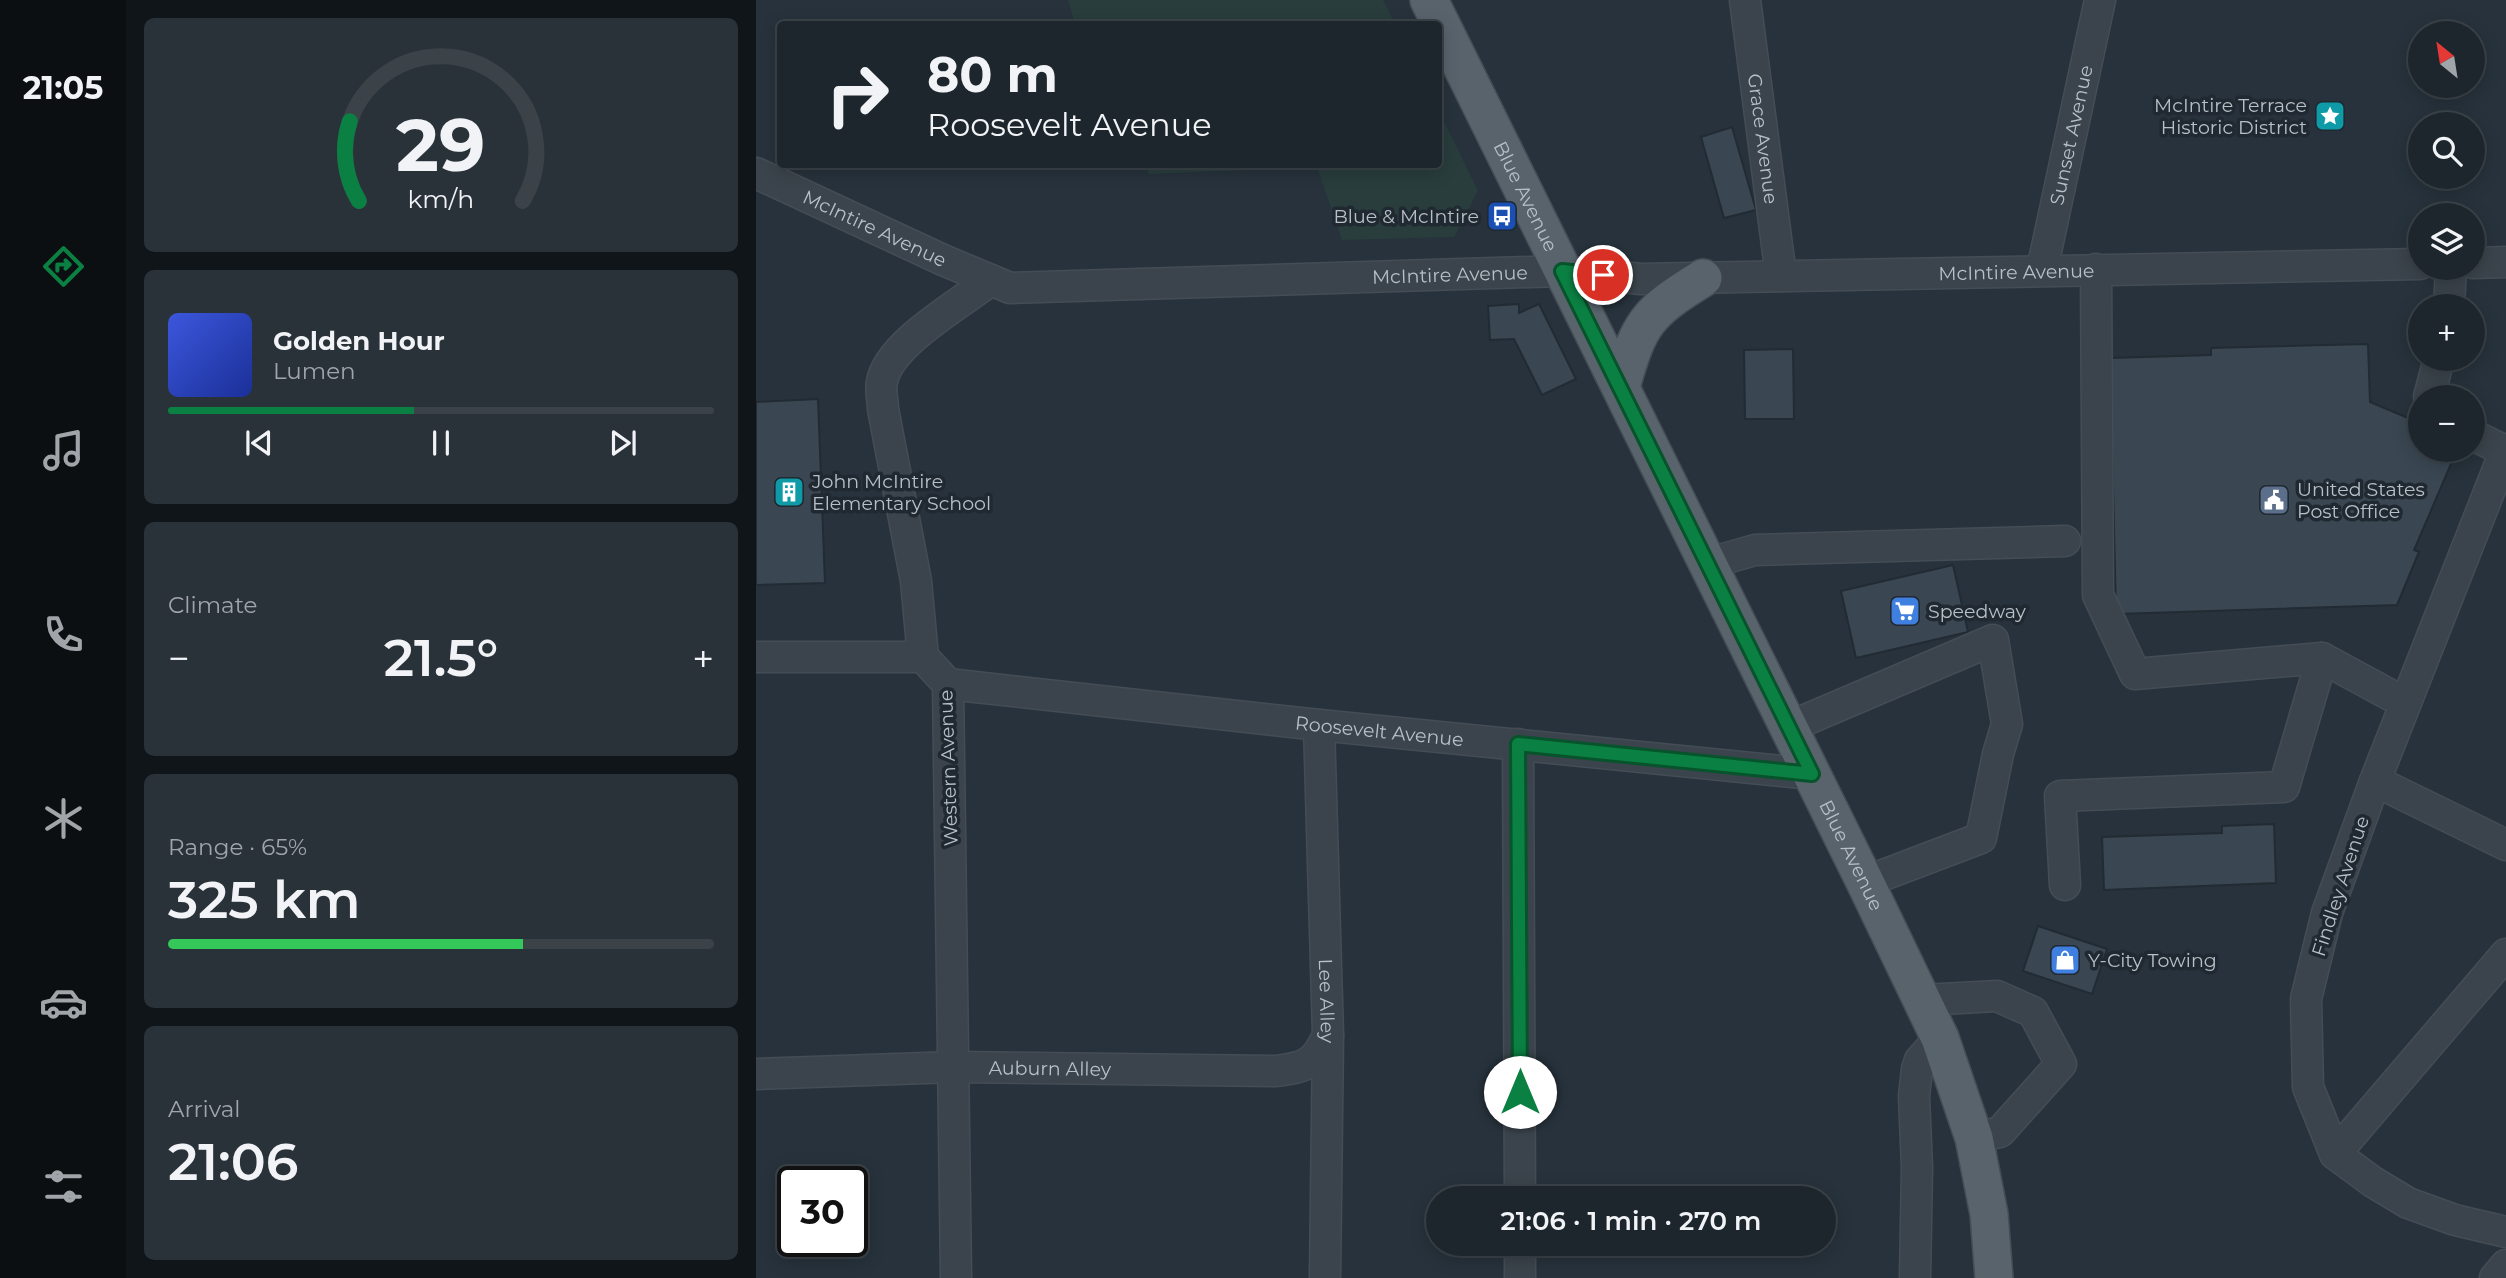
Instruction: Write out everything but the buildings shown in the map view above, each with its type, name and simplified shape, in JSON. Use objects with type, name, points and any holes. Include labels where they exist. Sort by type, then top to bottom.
[{"type":"main road","name":"Blue Avenue","points":[[1429,0],[1439,21]]},
{"type":"main road","name":"Blue Avenue","points":[[1442,26],[1940,1038],[1974,1138],[1989,1214],[1994,1278]]},
{"type":"main road","points":[[1621,387],[1637,336],[1651,315],[1675,295],[1703,278]]},
{"type":"street","name":"Grace Avenue","points":[[1745,0],[1781,276]]},
{"type":"street","name":"Sunset Avenue","points":[[2042,271],[2099,0]]},
{"type":"street","name":"McIntire Avenue","points":[[756,173],[932,255],[1010,288],[1562,271],[1642,279],[2408,264]]},
{"type":"street","points":[[2485,263],[2506,262]]},
{"type":"street","points":[[2096,270],[2098,596],[2135,674],[2322,658],[2405,703]]},
{"type":"street","points":[[756,657],[923,657],[916,581],[883,409],[882,382],[895,354],[919,332],[991,280]]},
{"type":"street","points":[[2485,440],[2506,450]]},
{"type":"street","name":"Findley Avenue","points":[[2335,1154],[2308,1087],[2306,999],[2326,913],[2405,703],[2506,450]]},
{"type":"street","points":[[1706,564],[1755,550],[2065,541]]},
{"type":"street","points":[[1789,727],[1993,640],[2007,724],[1998,754],[1981,838],[1865,882]]},
{"type":"street","name":"Western Avenue","points":[[923,657],[948,684],[956,1278]]},
{"type":"street","points":[[2065,885],[2060,796],[2284,787],[2322,658]]},
{"type":"street","name":"Roosevelt Avenue","points":[[948,684],[1319,725],[1812,774]]},
{"type":"street","name":"Lee Alley","points":[[1319,725],[1328,1035],[1325,1278]]},
{"type":"street","points":[[1518,744],[1520,1186]]},
{"type":"street","points":[[2375,781],[2506,845]]},
{"type":"street","points":[[2506,954],[2335,1154],[2408,1203],[2455,1220],[2506,1232]]},
{"type":"street","points":[[1923,1000],[1997,996],[2033,1012],[2061,1064],[2000,1132],[1974,1138]]},
{"type":"street","name":"Auburn Alley","points":[[756,1074],[954,1067],[1276,1071],[1303,1068],[1319,1055],[1328,1035]]},
{"type":"street","points":[[1915,1278],[1917,1168],[1914,1096],[1920,1060],[1940,1038]]},
{"type":"street","points":[[1520,1256],[1520,1278]]},
{"type":"street","points":[[2495,1278],[2506,1265]]},
{"type":"green space","points":[[1068,0],[1383,0],[1394,21],[1074,21]]},
{"type":"green space","points":[[1442,117],[1478,191],[1454,237],[1342,240],[1317,168],[1442,168]]},
{"type":"green space","points":[[1147,168],[1293,168],[1149,174]]},
{"type":"place","name":"McIntire Terrace Historic District","points":[[2330,116]]},
{"type":"place","name":"Blue & McIntire","points":[[1502,216]]},
{"type":"place","name":"John McIntire Elementary School","points":[[789,492]]},
{"type":"place","name":"United States Post Office","points":[[2274,500]]},
{"type":"place","name":"Speedway","points":[[1905,611]]},
{"type":"place","name":"Y-City Towing","points":[[2065,960]]},
{"type":"route","points":[[1520,1092],[1518,744],[1812,774],[1562,271],[1603,275]]}]
